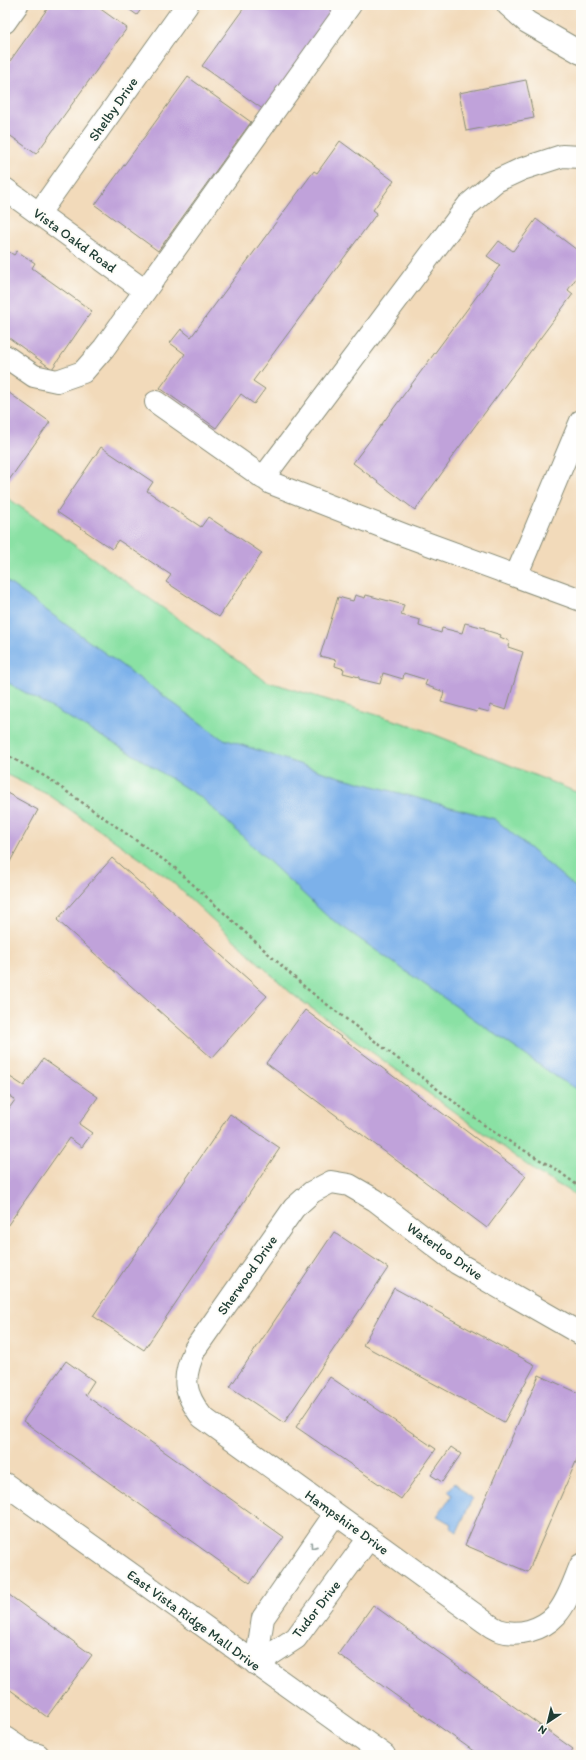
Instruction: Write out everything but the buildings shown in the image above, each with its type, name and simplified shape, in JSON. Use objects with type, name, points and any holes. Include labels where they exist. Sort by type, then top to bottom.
[{"type":"street","points":[[5,22],[17,5]]},
{"type":"street","name":"Shelby Drive","points":[[39,213],[187,5]]},
{"type":"street","points":[[5,356],[34,376],[56,381],[84,372],[104,348],[350,5]]},
{"type":"street","points":[[508,5],[527,22],[581,53]]},
{"type":"street","points":[[264,478],[468,205],[496,181],[522,169],[562,156],[581,156]]},
{"type":"street","name":"Vista Oakd Road","points":[[5,189],[145,290]]},
{"type":"street","points":[[156,402],[272,483],[581,600]]},
{"type":"street","points":[[516,576],[581,421]]},
{"type":"street","name":"Waterloo Drive","points":[[331,1182],[349,1185],[376,1200],[457,1263],[581,1334]]},
{"type":"street","name":"Sherwood Drive","points":[[186,1384],[188,1366],[195,1349],[294,1208],[312,1192],[331,1182]]},
{"type":"street","name":"Hampshire Drive","points":[[186,1384],[191,1402],[202,1418],[498,1630],[514,1632],[529,1631],[544,1625],[556,1615],[564,1602],[581,1565]]},
{"type":"street","name":"East Vista Ridge Mall Drive","points":[[5,1484],[384,1755]]},
{"type":"street","points":[[256,1664],[263,1618],[336,1514]]},
{"type":"street","name":"Tudor Drive","points":[[256,1664],[296,1638],[369,1538]]},
{"type":"street","points":[[5,1738],[26,1752],[38,1755]]},
{"type":"path","points":[[5,754],[46,777],[175,868],[307,989],[492,1131],[557,1170],[581,1188]]},
{"type":"green space","points":[[5,496],[266,681],[416,727],[581,794],[581,1198],[538,1173],[292,994],[168,878],[49,795],[5,774]]},
{"type":"water","points":[[5,580],[221,738],[329,774],[495,819],[581,892],[581,1092],[558,1078],[327,916],[203,799],[134,755],[5,681]]},
{"type":"water","points":[[455,1483],[472,1499],[457,1532],[450,1527],[451,1524],[437,1516],[452,1495],[448,1491]]}]
